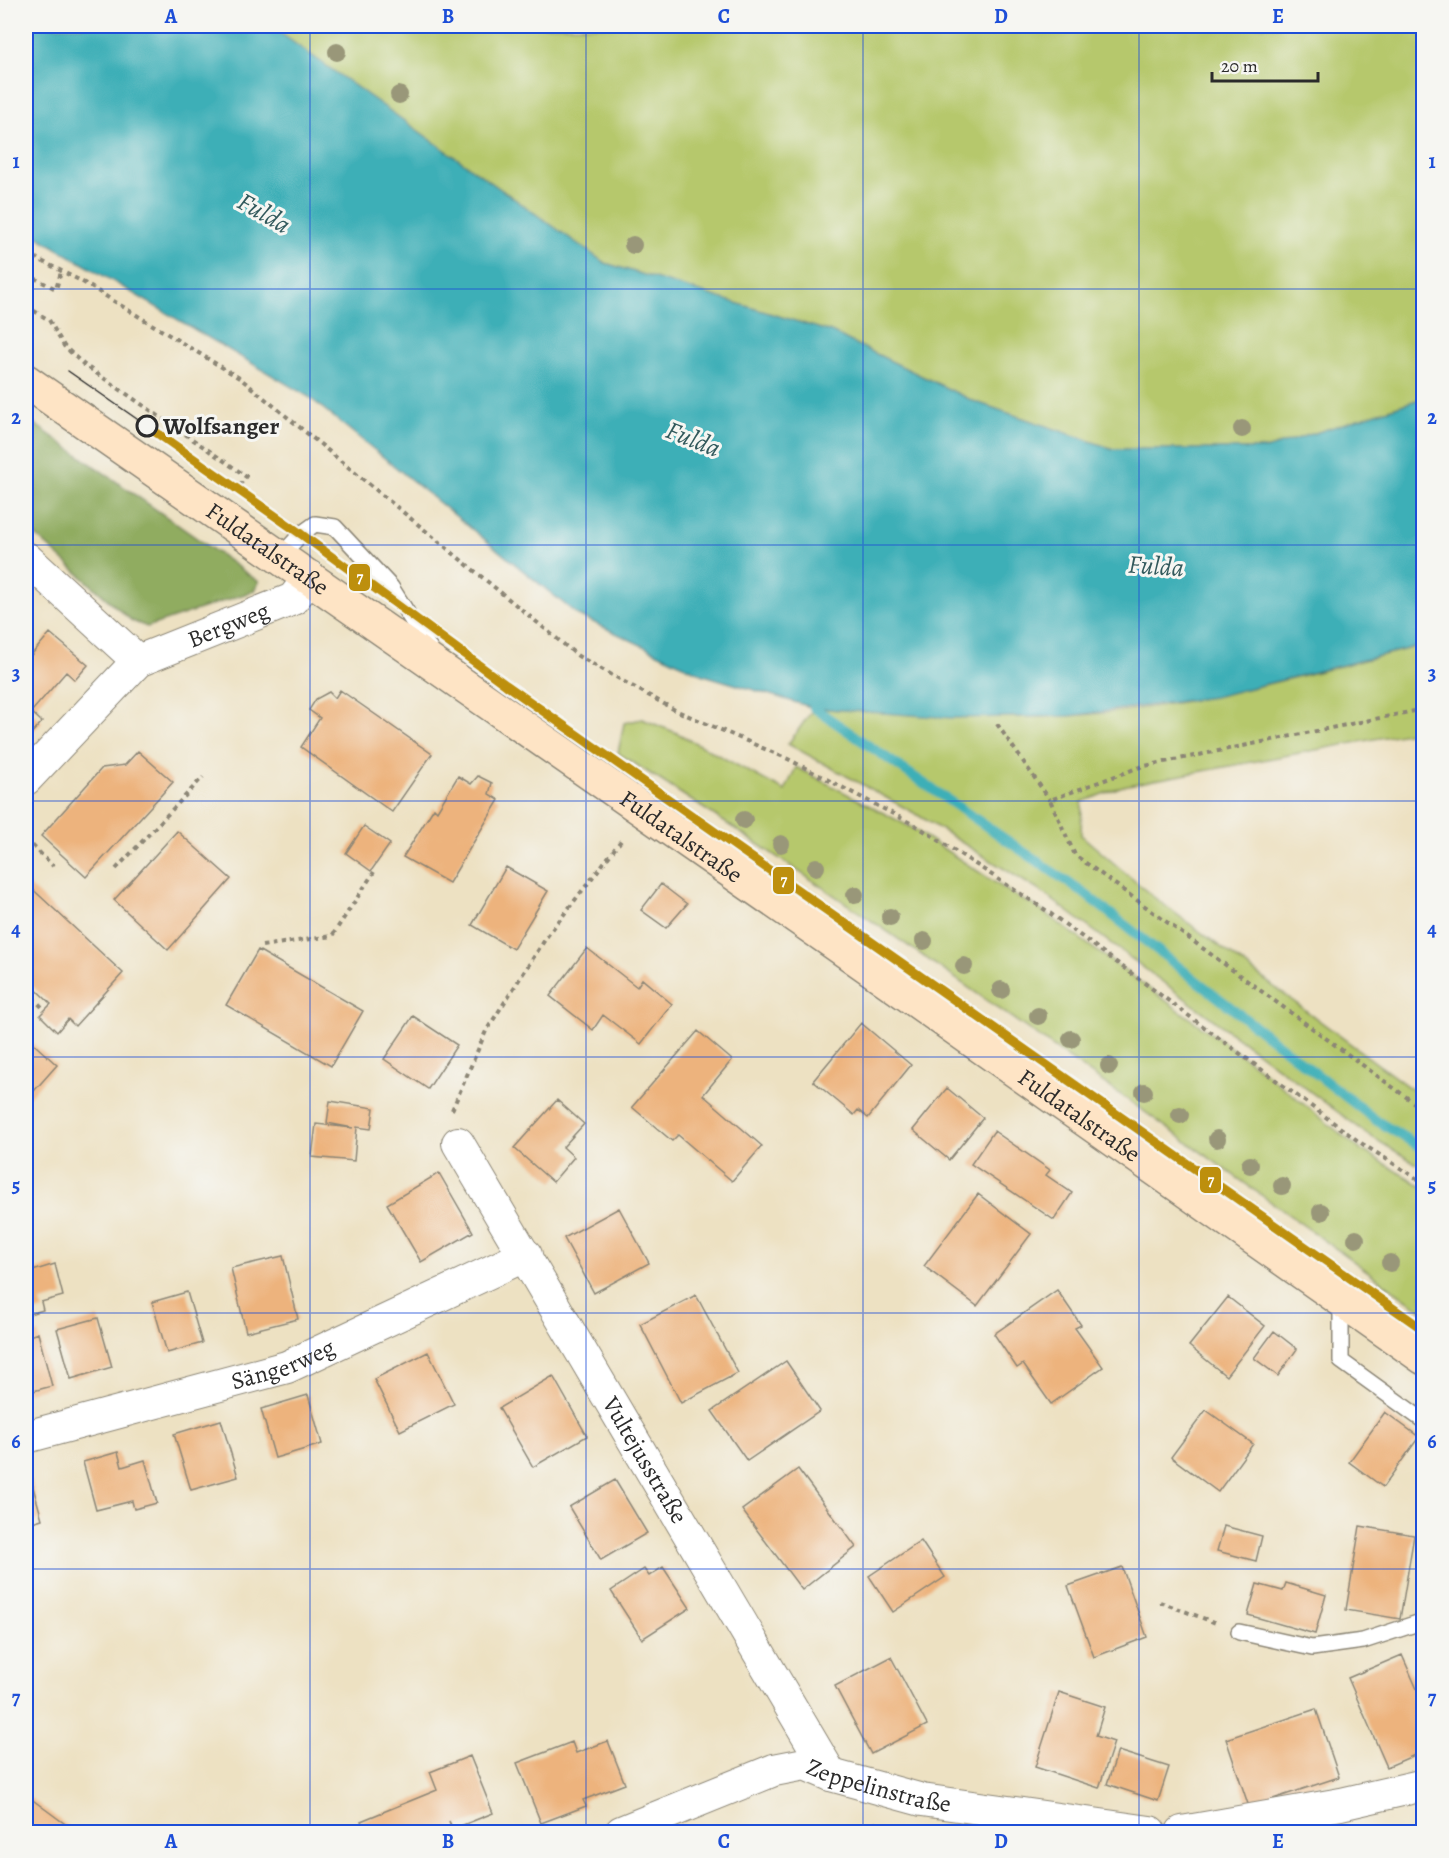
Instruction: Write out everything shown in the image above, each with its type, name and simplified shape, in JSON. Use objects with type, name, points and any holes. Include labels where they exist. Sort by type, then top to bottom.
[{"type":"main road","name":"Fuldatalstraße","points":[[26,381],[831,940],[1341,1302],[1424,1358]]},
{"type":"street","points":[[26,558],[138,661]]},
{"type":"street","name":"Bergweg","points":[[26,779],[138,661],[293,599],[310,577]]},
{"type":"street","name":"Vultejusstraße","points":[[458,1143],[831,1775]]},
{"type":"street","name":"Sängerweg","points":[[26,1437],[287,1367],[526,1255]]},
{"type":"street","name":"Zeppelinstraße","points":[[621,1833],[774,1770],[805,1764],[831,1775],[922,1800],[1150,1833]]},
{"type":"street","points":[[1182,1833],[1341,1804],[1424,1785]]},
{"type":"lane","points":[[280,557],[301,534],[315,524],[335,527],[391,588],[411,615],[442,670]]},
{"type":"lane","points":[[1341,1302],[1341,1361],[1424,1421]]},
{"type":"lane","points":[[1239,1632],[1311,1648],[1363,1641],[1424,1621]]},
{"type":"path","points":[[26,253],[81,281],[241,379],[578,656],[675,710],[788,759],[920,828],[1047,910],[1361,1143],[1424,1183]]},
{"type":"path","points":[[26,275],[56,289],[61,272]]},
{"type":"path","points":[[26,306],[49,320],[64,346],[83,364],[246,477],[219,516]]},
{"type":"path","points":[[1050,800],[1140,766],[1424,709]]},
{"type":"path","points":[[997,723],[1050,800],[1075,855],[1424,1110]]},
{"type":"path","points":[[116,869],[203,777]]},
{"type":"path","points":[[458,1143],[452,1109],[486,1031],[548,935],[625,835]]},
{"type":"path","points":[[26,839],[53,866]]},
{"type":"path","points":[[262,946],[332,936],[374,872]]},
{"type":"path","points":[[26,991],[43,1008]]},
{"type":"path","points":[[1160,1602],[1239,1632]]},
{"type":"green space","points":[[270,26],[1423,26],[1423,398],[1266,449],[1113,449],[973,401],[831,332],[605,263]]},
{"type":"green space","points":[[26,418],[259,582],[254,591],[147,627],[132,621],[26,527]]},
{"type":"green space","points":[[1423,645],[1423,730],[1123,786],[1082,802],[1081,835],[1151,895],[1423,1098],[1423,1168],[1370,1136],[1043,893],[916,814],[788,744],[814,708],[973,717],[1068,716],[1113,712],[1247,689]]},
{"type":"green space","points":[[642,719],[677,733],[785,791],[796,767],[912,828],[1020,899],[1032,904],[1259,1068],[1357,1147],[1423,1187],[1423,1311],[1125,1097],[924,957],[618,753],[624,723]]},
{"type":"water","name":"Fulda","points":[[26,26],[270,26],[605,263],[831,332],[973,401],[1113,449],[1266,449],[1423,398],[1423,645],[1214,697],[1069,716],[952,718],[814,708],[704,675],[578,615],[309,397],[26,230]]},
{"type":"building","points":[[50,633],[88,665],[75,680],[66,672],[32,711],[26,706],[26,661]]},
{"type":"building","points":[[340,690],[432,754],[392,812],[301,747],[320,718],[309,710],[316,699],[329,692],[335,698]]},
{"type":"building","points":[[26,707],[42,722],[27,738],[26,737]]},
{"type":"building","points":[[138,751],[173,782],[86,877],[41,836],[102,768],[125,765]]},
{"type":"building","points":[[458,776],[471,784],[478,776],[492,783],[489,794],[499,800],[449,883],[403,857],[434,808],[437,811]]},
{"type":"building","points":[[364,826],[390,844],[371,871],[346,853]]},
{"type":"building","points":[[177,831],[231,879],[168,950],[114,900]]},
{"type":"building","points":[[506,867],[548,891],[513,949],[472,925]]},
{"type":"building","points":[[26,883],[123,973],[75,1026],[68,1019],[57,1032],[40,1015],[51,1004],[26,980]]},
{"type":"building","points":[[661,884],[687,904],[666,928],[641,910]]},
{"type":"building","points":[[587,948],[637,987],[642,979],[672,1004],[641,1044],[603,1015],[593,1030],[550,996]]},
{"type":"building","points":[[258,950],[363,1011],[331,1066],[226,1005]]},
{"type":"building","points":[[413,1016],[457,1045],[428,1089],[384,1059]]},
{"type":"building","points":[[861,1023],[911,1065],[868,1118],[858,1110],[854,1115],[813,1081]]},
{"type":"building","points":[[698,1031],[732,1060],[703,1095],[762,1146],[732,1181],[678,1135],[672,1141],[632,1107]]},
{"type":"building","points":[[26,1037],[57,1065],[26,1100]]},
{"type":"building","points":[[947,1088],[983,1118],[949,1160],[913,1130]]},
{"type":"building","points":[[557,1100],[584,1124],[563,1147],[574,1157],[553,1182],[514,1148]]},
{"type":"building","points":[[330,1101],[374,1108],[371,1129],[357,1127],[354,1161],[312,1157],[316,1124],[353,1128],[327,1123]]},
{"type":"building","points":[[994,1131],[1050,1170],[1046,1175],[1072,1193],[1054,1220],[971,1164]]},
{"type":"building","points":[[439,1173],[473,1232],[421,1262],[387,1204]]},
{"type":"building","points":[[978,1194],[1031,1234],[977,1306],[924,1266]]},
{"type":"building","points":[[619,1208],[649,1263],[594,1293],[564,1238]]},
{"type":"building","points":[[283,1256],[298,1319],[246,1332],[231,1268]]},
{"type":"building","points":[[55,1264],[63,1296],[41,1302],[43,1310],[26,1315],[26,1273]]},
{"type":"building","points":[[1057,1290],[1081,1325],[1075,1328],[1103,1367],[1051,1404],[1023,1364],[1017,1368],[994,1334]]},
{"type":"building","points":[[187,1292],[202,1343],[167,1353],[152,1302]]},
{"type":"building","points":[[696,1295],[738,1373],[681,1403],[640,1324]]},
{"type":"building","points":[[1228,1297],[1265,1326],[1226,1376],[1189,1346]]},
{"type":"building","points":[[98,1318],[112,1367],[71,1379],[57,1329]]},
{"type":"building","points":[[1274,1331],[1297,1349],[1278,1376],[1254,1358]]},
{"type":"building","points":[[38,1333],[52,1386],[26,1393],[26,1337]]},
{"type":"building","points":[[428,1352],[454,1404],[400,1431],[374,1379]]},
{"type":"building","points":[[786,1361],[820,1411],[747,1461],[712,1411]]},
{"type":"building","points":[[553,1376],[587,1436],[533,1467],[499,1408]]},
{"type":"building","points":[[308,1395],[322,1444],[275,1458],[261,1409]]},
{"type":"building","points":[[1206,1410],[1253,1444],[1218,1492],[1171,1457]]},
{"type":"building","points":[[1385,1412],[1419,1437],[1383,1487],[1349,1462]]},
{"type":"building","points":[[221,1420],[238,1477],[191,1490],[174,1434]]},
{"type":"building","points":[[118,1452],[122,1467],[145,1460],[157,1503],[134,1509],[132,1501],[96,1510],[83,1462]]},
{"type":"building","points":[[798,1469],[856,1547],[802,1590],[742,1510]]},
{"type":"building","points":[[31,1480],[42,1519],[26,1524],[26,1482]]},
{"type":"building","points":[[615,1480],[647,1533],[601,1560],[569,1507]]},
{"type":"building","points":[[1224,1526],[1262,1536],[1256,1561],[1217,1551]]},
{"type":"building","points":[[1360,1526],[1414,1535],[1400,1619],[1346,1610]]},
{"type":"building","points":[[921,1541],[945,1577],[893,1612],[869,1576]]},
{"type":"building","points":[[663,1567],[690,1608],[642,1639],[611,1591],[644,1569],[649,1576]]},
{"type":"building","points":[[1122,1567],[1147,1637],[1094,1657],[1068,1586]]},
{"type":"building","points":[[1286,1583],[1326,1595],[1315,1634],[1248,1615],[1257,1584],[1283,1591]]},
{"type":"building","points":[[1402,1655],[1424,1705],[1424,1751],[1387,1767],[1348,1678]]},
{"type":"building","points":[[891,1657],[927,1725],[871,1754],[835,1686]]},
{"type":"building","points":[[1059,1692],[1105,1707],[1096,1736],[1114,1742],[1099,1788],[1035,1767]]},
{"type":"building","points":[[1316,1709],[1339,1777],[1249,1807],[1226,1739]]},
{"type":"building","points":[[608,1741],[625,1784],[583,1800],[586,1806],[541,1823],[517,1763],[572,1742],[576,1753]]},
{"type":"building","points":[[1118,1751],[1169,1767],[1158,1801],[1107,1784]]},
{"type":"building","points":[[470,1756],[493,1813],[453,1829],[449,1821],[453,1832],[366,1832],[361,1821],[437,1790],[430,1772]]},
{"type":"building","points":[[30,1798],[76,1832],[26,1832],[26,1805]]},
{"type":"waterway","points":[[814,708],[1085,894],[1377,1121],[1424,1149]]},
{"type":"tram line","points":[[68,371],[147,426]]},
{"type":"transit line","name":"7","points":[[147,426],[301,534],[506,685],[1424,1330]]},
{"type":"place","name":"Wolfsanger","points":[[147,426]]}]
